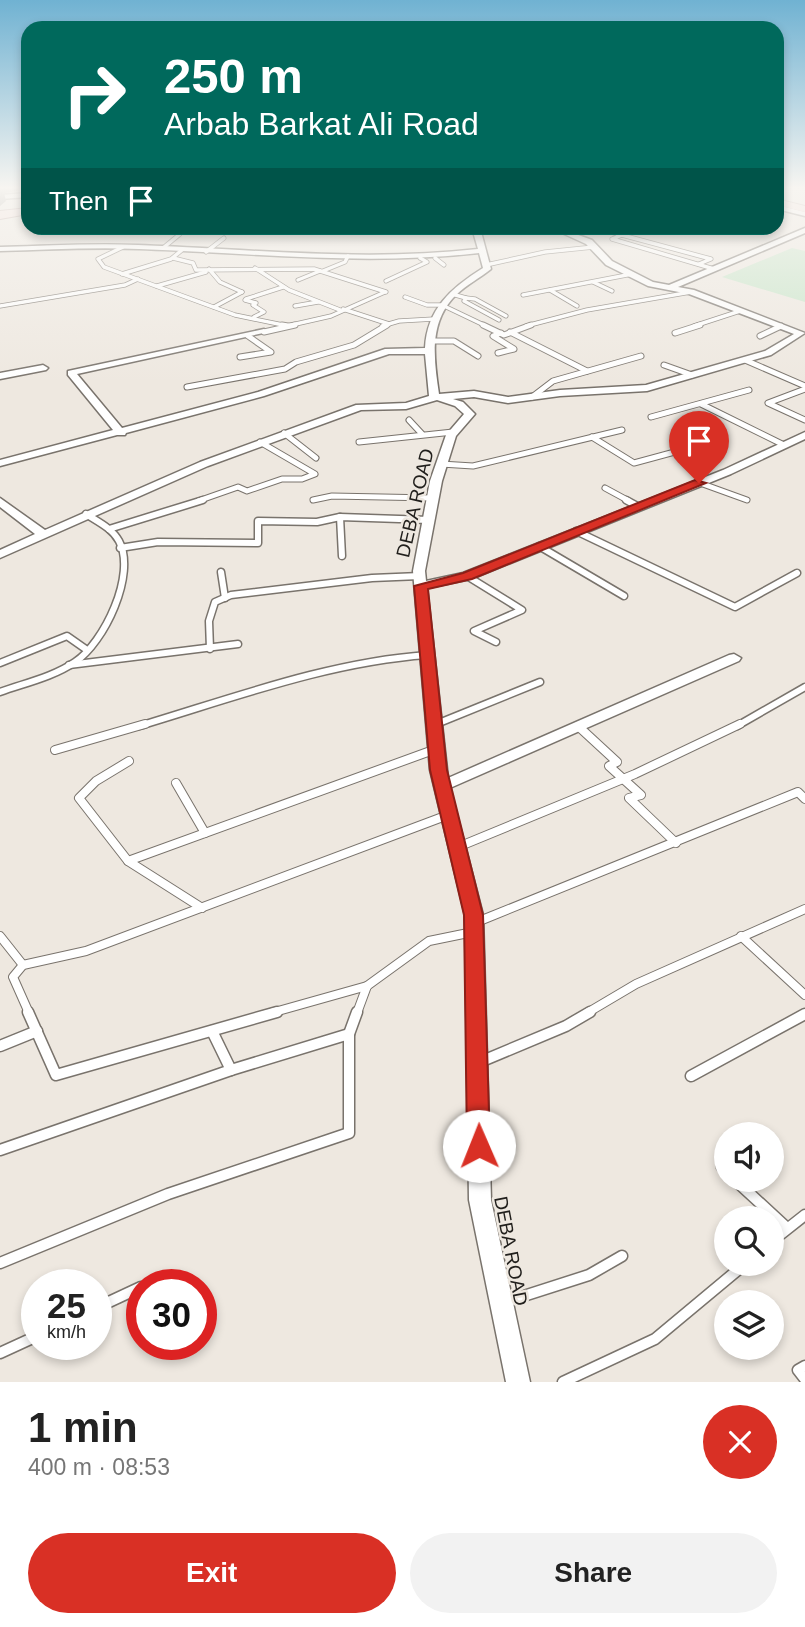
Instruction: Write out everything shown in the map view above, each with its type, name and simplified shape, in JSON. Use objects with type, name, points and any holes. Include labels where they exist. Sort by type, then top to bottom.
[{"type":"street","points":[[206,253],[483,258]]},
{"type":"street","points":[[438,397],[434,396],[429,329],[453,299],[487,269],[482,253]]},
{"type":"street","points":[[600,253],[610,263],[651,284],[673,286],[691,292],[803,335]]},
{"type":"street","points":[[673,286],[750,253]]},
{"type":"street","points":[[121,433],[71,373],[264,332]]},
{"type":"street","points":[[0,554],[86,514],[260,442],[360,408],[406,406],[438,397],[474,394],[508,400],[647,388],[768,353],[803,335]]},
{"type":"street","points":[[0,463],[261,394],[388,351],[429,346]]},
{"type":"street","points":[[0,376],[43,368]]},
{"type":"street","name":"DEBA ROAD","points":[[438,397],[459,404],[470,414],[453,432],[442,464],[433,498],[420,581],[436,749],[474,927],[480,1200],[518,1382]]},
{"type":"street","points":[[420,581],[467,576],[699,483],[805,435]]},
{"type":"street","points":[[0,501],[44,535]]},
{"type":"street","points":[[442,786],[734,658]]},
{"type":"lane","points":[[109,253],[98,259],[104,267],[121,275],[235,315],[288,326]]},
{"type":"lane","points":[[121,275],[173,258],[178,253]]},
{"type":"lane","points":[[483,258],[530,253]]},
{"type":"lane","points":[[662,253],[714,269]]},
{"type":"lane","points":[[691,253],[711,259]]},
{"type":"lane","points":[[262,268],[260,262],[265,254]]},
{"type":"lane","points":[[298,280],[345,262],[348,256]]},
{"type":"lane","points":[[699,264],[719,257]]},
{"type":"lane","points":[[173,258],[193,263],[196,270],[322,270],[386,292],[317,321],[264,332]]},
{"type":"lane","points":[[386,281],[427,262],[421,258]]},
{"type":"lane","points":[[435,258],[444,265]]},
{"type":"lane","points":[[255,268],[283,287],[342,310],[390,324]]},
{"type":"lane","points":[[156,286],[210,270]]},
{"type":"lane","points":[[210,270],[220,282],[242,292],[214,307]]},
{"type":"lane","points":[[523,295],[632,274]]},
{"type":"lane","points":[[0,306],[125,285],[138,279]]},
{"type":"lane","points":[[592,282],[612,291]]},
{"type":"lane","points":[[253,317],[264,312],[253,304],[256,303],[245,300],[283,287]]},
{"type":"lane","points":[[550,290],[577,306]]},
{"type":"lane","points":[[498,353],[514,349],[493,336],[528,324],[659,297],[675,299],[691,292]]},
{"type":"lane","points":[[405,297],[427,304],[453,299],[475,299],[506,316]]},
{"type":"lane","points":[[453,299],[464,301],[499,320]]},
{"type":"lane","points":[[453,299],[501,333]]},
{"type":"lane","points":[[295,306],[320,302]]},
{"type":"lane","points":[[675,333],[740,311]]},
{"type":"lane","points":[[187,387],[285,369],[355,345],[390,324],[411,319],[435,320]]},
{"type":"lane","points":[[760,336],[781,326]]},
{"type":"lane","points":[[690,328],[703,333]]},
{"type":"lane","points":[[510,332],[587,371]]},
{"type":"lane","points":[[240,357],[271,352],[248,336]]},
{"type":"lane","points":[[429,346],[454,341],[478,356]]},
{"type":"lane","points":[[532,397],[554,381],[641,356]]},
{"type":"lane","points":[[745,360],[805,387]]},
{"type":"lane","points":[[664,365],[692,375]]},
{"type":"lane","points":[[805,387],[768,403],[805,420]]},
{"type":"lane","points":[[651,418],[749,390]]},
{"type":"lane","points":[[701,404],[784,445]]},
{"type":"lane","points":[[409,419],[422,434]]},
{"type":"lane","points":[[442,464],[473,466],[622,430]]},
{"type":"lane","points":[[359,442],[453,432]]},
{"type":"lane","points":[[284,433],[316,458]]},
{"type":"lane","points":[[592,437],[634,463],[682,450]]},
{"type":"lane","points":[[108,529],[163,514],[238,487],[247,491],[282,479],[302,480],[315,474],[260,442]]},
{"type":"lane","points":[[699,483],[747,500]]},
{"type":"lane","points":[[605,488],[639,506]]},
{"type":"lane","points":[[313,500],[332,496],[433,498]]},
{"type":"lane","points":[[0,692],[65,666],[88,650],[109,622],[124,561],[115,533],[86,514]]},
{"type":"lane","points":[[120,548],[158,542],[258,543],[258,521],[317,522],[340,517],[429,520]]},
{"type":"lane","points":[[340,517],[342,555]]},
{"type":"lane","points":[[576,531],[735,607],[797,573]]},
{"type":"lane","points":[[539,546],[624,596]]},
{"type":"lane","points":[[220,572],[225,598]]},
{"type":"lane","points":[[467,576],[522,610],[474,631],[496,642]]},
{"type":"lane","points":[[210,649],[209,621],[215,602],[225,598],[372,578],[420,581]]},
{"type":"lane","points":[[0,663],[67,636],[88,650]]},
{"type":"lane","points":[[65,666],[238,644]]},
{"type":"lane","points":[[55,750],[338,668],[382,659],[427,655]]},
{"type":"lane","points":[[434,725],[540,682]]},
{"type":"lane","points":[[457,848],[748,722],[805,687]]},
{"type":"lane","points":[[578,726],[617,762],[609,766],[641,795],[629,798],[676,843]]},
{"type":"lane","points":[[128,861],[436,749]]},
{"type":"lane","points":[[129,761],[96,781],[79,798],[128,861],[202,908]]},
{"type":"lane","points":[[176,782],[205,833]]},
{"type":"lane","points":[[449,815],[86,951],[23,965],[13,977],[56,1075],[367,986],[429,941],[474,927],[798,792],[805,799]]},
{"type":"lane","points":[[477,1063],[566,1026],[636,984],[805,909]]},
{"type":"lane","points":[[0,936],[23,965]]},
{"type":"lane","points":[[741,936],[805,995]]},
{"type":"lane","points":[[0,1263],[169,1194],[349,1133],[349,1034],[367,986]]},
{"type":"lane","points":[[691,1076],[805,1014]]},
{"type":"lane","points":[[0,1046],[37,1031]]},
{"type":"lane","points":[[212,1031],[231,1070]]},
{"type":"lane","points":[[0,1150],[231,1070],[349,1034]]},
{"type":"lane","points":[[748,1192],[787,1228]]},
{"type":"lane","points":[[784,1231],[805,1215]]},
{"type":"lane","points":[[502,1303],[589,1275],[622,1256]]},
{"type":"lane","points":[[563,1382],[655,1339],[731,1276]]},
{"type":"lane","points":[[0,1353],[21,1343]]},
{"type":"lane","points":[[805,1366],[798,1370],[805,1379]]},
{"type":"green space","points":[[779,253],[805,253],[805,302],[722,277]]},
{"type":"route","points":[[479,1146],[474,915],[438,770],[421,586],[467,576],[699,483]]}]
